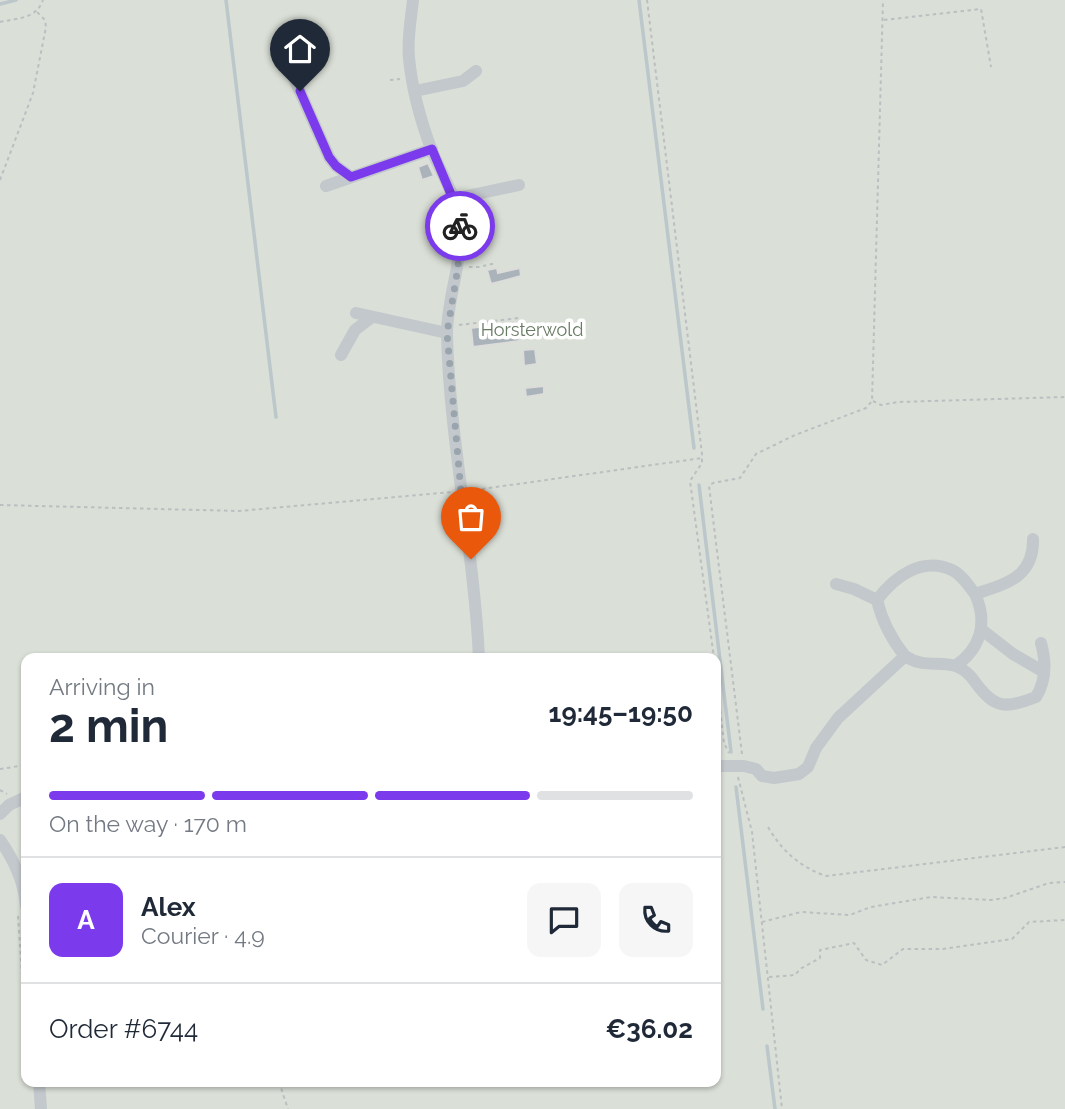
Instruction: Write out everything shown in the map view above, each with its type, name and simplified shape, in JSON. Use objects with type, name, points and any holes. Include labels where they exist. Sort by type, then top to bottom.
[{"type":"street","points":[[413,0],[409,57],[415,91],[432,149],[453,199],[460,227],[458,267],[447,329],[461,492],[477,604],[479,653]]},
{"type":"street","points":[[415,91],[463,81],[476,71]]},
{"type":"street","points":[[293,76],[329,157],[351,177]]},
{"type":"street","points":[[326,186],[432,149]]},
{"type":"street","points":[[453,199],[519,185]]},
{"type":"street","points":[[356,313],[447,329]]},
{"type":"street","points":[[341,355],[355,330],[372,317]]},
{"type":"street","points":[[975,594],[1011,582],[1023,572],[1034,553],[1033,539]]},
{"type":"street","points":[[877,600],[887,585],[914,569],[933,566],[953,570],[975,594],[982,618],[982,629],[974,649],[955,666]]},
{"type":"street","points":[[836,584],[877,600],[886,626],[905,656],[923,664],[955,666],[971,676],[985,696],[1002,704],[1013,704],[1036,697],[1042,687],[1044,672],[1041,643]]},
{"type":"street","points":[[982,629],[1013,654],[1044,672]]},
{"type":"street","points":[[721,766],[755,769],[762,776],[774,778],[799,774],[808,767],[821,740],[838,718],[905,656]]},
{"type":"street","points":[[0,814],[9,805],[21,799]]},
{"type":"street","points":[[0,840],[18,870],[21,900]]},
{"type":"street","points":[[39,1087],[41,1109]]},
{"type":"path","points":[[0,22],[37,12],[43,0]]},
{"type":"path","points":[[647,0],[702,458],[702,463],[691,481],[712,653]]},
{"type":"path","points":[[782,1109],[752,832],[740,766],[709,486],[740,478],[756,454],[795,435],[866,408],[872,401],[883,0]]},
{"type":"path","points":[[883,20],[981,9],[991,67]]},
{"type":"path","points":[[0,180],[16,141],[36,77],[46,27],[46,20],[37,12]]},
{"type":"path","points":[[458,267],[479,267],[495,263]]},
{"type":"path","points":[[447,329],[518,318],[520,327],[533,325]]},
{"type":"path","points":[[872,401],[881,405],[898,401],[1065,397]]},
{"type":"path","points":[[0,505],[239,511],[461,492],[702,458]]},
{"type":"path","points":[[721,718],[724,743],[740,766]]},
{"type":"path","points":[[0,769],[21,766]]},
{"type":"path","points":[[768,827],[784,851],[806,867],[826,876],[1065,847]]},
{"type":"path","points":[[762,922],[801,912],[849,915],[872,907],[930,897],[991,900],[1049,883],[1065,883]]},
{"type":"path","points":[[768,977],[795,975],[800,969],[820,958],[820,950],[854,943],[866,960],[882,965],[903,949],[943,950],[1012,939],[1029,922],[1065,920]]},
{"type":"path","points":[[281,1087],[288,1109]]},
{"type":"green space","name":"Horsterwold","points":[[0,0],[1065,0],[1065,1109],[0,1109]]},
{"type":"building","points":[[428,163],[434,176],[422,180],[418,167]]},
{"type":"building","points":[[497,268],[498,273],[520,268],[521,276],[491,284],[487,270]]},
{"type":"building","points":[[516,322],[519,341],[473,347],[471,328]]},
{"type":"building","points":[[535,349],[537,364],[524,366],[523,350]]},
{"type":"building","points":[[544,386],[544,394],[526,397],[525,388]]},
{"type":"waterway","points":[[0,4],[16,0]]},
{"type":"waterway","points":[[226,0],[276,417]]},
{"type":"waterway","points":[[639,0],[694,448]]},
{"type":"waterway","points":[[699,485],[719,653]]},
{"type":"waterway","points":[[721,669],[731,752]]},
{"type":"waterway","points":[[736,787],[763,1009]]},
{"type":"waterway","points":[[767,1046],[775,1109]]},
{"type":"way so far","points":[[460,226],[458,267],[447,333],[461,492],[471,559]]},
{"type":"route","points":[[300,91],[329,157],[351,177],[432,149],[453,199],[460,226]]}]
